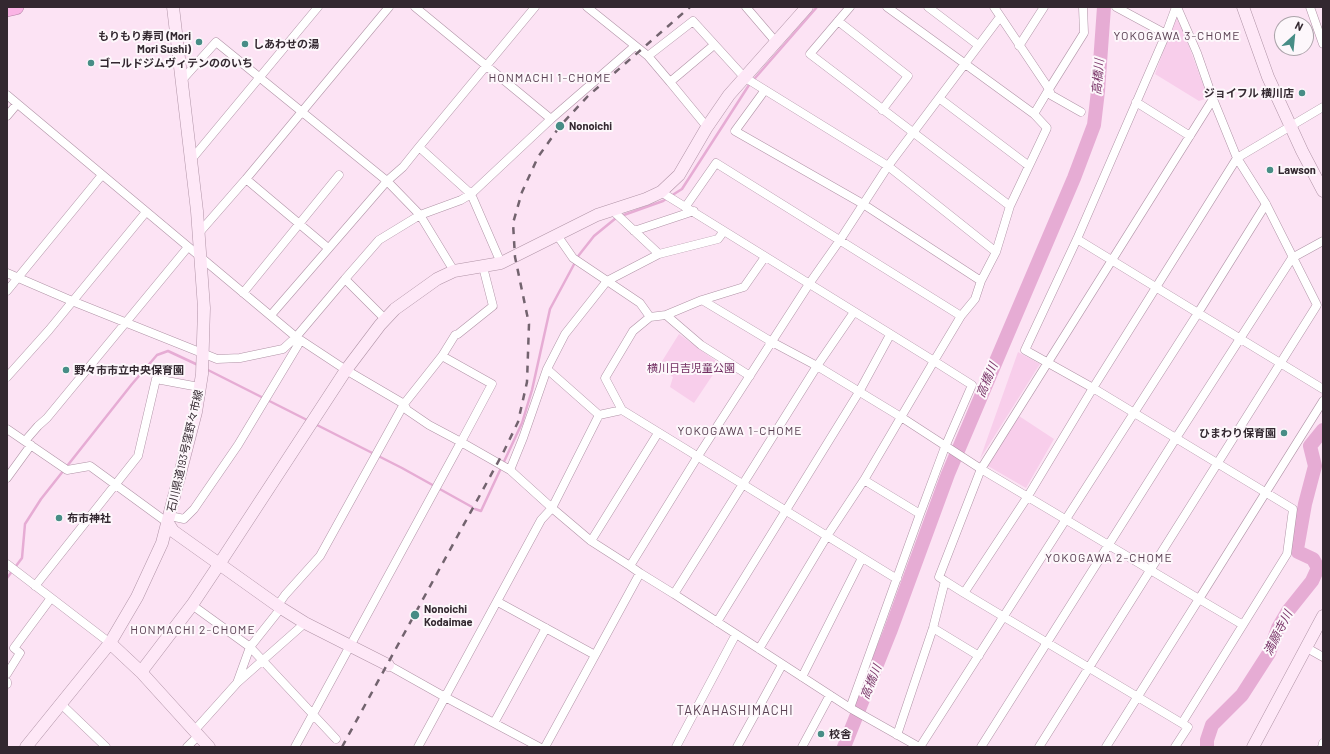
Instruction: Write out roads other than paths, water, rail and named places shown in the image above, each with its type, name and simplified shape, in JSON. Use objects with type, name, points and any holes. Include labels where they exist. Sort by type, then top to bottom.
[{"type":"highway","points":[[7,9],[16,7]]},
{"type":"street","name":"石川県道193号窪野々市線","points":[[26,747],[110,643],[151,569],[169,519],[196,412],[202,363],[204,308],[198,234],[173,7]]},
{"type":"street","points":[[190,160],[318,7]]},
{"type":"street","points":[[198,234],[246,179],[389,7]]},
{"type":"street","points":[[415,7],[551,120]]},
{"type":"street","points":[[271,315],[387,181],[403,167],[535,7]]},
{"type":"street","points":[[587,7],[648,56],[707,127]]},
{"type":"street","points":[[746,7],[776,42]]},
{"type":"street","points":[[667,195],[707,127],[749,80],[776,42],[807,7]]},
{"type":"street","points":[[850,7],[810,54],[1010,206]]},
{"type":"street","points":[[759,649],[827,536],[864,480],[961,316],[975,299],[981,281],[996,252],[1010,206],[1047,128],[1034,114],[887,7]]},
{"type":"street","points":[[928,7],[978,45]]},
{"type":"street","points":[[994,7],[1049,89],[1051,95],[1081,112]]},
{"type":"street","points":[[1019,46],[1044,7]]},
{"type":"street","points":[[1034,114],[1084,33],[1083,7]]},
{"type":"street","points":[[1132,7],[1133,16]]},
{"type":"street","points":[[1176,7],[1166,34],[1076,239],[1025,350],[1093,388],[1293,509],[1287,554],[1182,723]]},
{"type":"street","points":[[1039,747],[1281,363],[1320,307],[1292,258],[1266,204],[1237,158],[1213,99],[1197,53],[1176,7]]},
{"type":"street","points":[[1244,7],[1268,77],[1290,126],[1323,191]]},
{"type":"street","points":[[1310,7],[1322,37]]},
{"type":"street","points":[[1120,9],[1166,34]]},
{"type":"street","points":[[630,566],[698,456],[809,284],[840,240],[888,166],[1000,17]]},
{"type":"street","points":[[648,56],[693,21],[714,45],[749,80],[888,166],[996,252]]},
{"type":"street","points":[[838,21],[908,76],[882,110]]},
{"type":"street","points":[[182,80],[216,42],[387,181],[420,215],[454,271]]},
{"type":"street","points":[[670,82],[714,45]]},
{"type":"street","points":[[7,273],[72,301],[128,322],[202,363],[217,359],[240,358],[283,349],[296,337],[379,240],[420,215],[461,200],[471,194],[551,120],[635,46]]},
{"type":"street","points":[[765,90],[735,131],[864,204],[981,281]]},
{"type":"street","points":[[7,95],[296,337],[346,370],[404,404],[407,410],[429,425],[505,467],[591,541],[850,708],[920,747],[1198,313],[1266,204]]},
{"type":"street","points":[[939,98],[1029,166]]},
{"type":"street","points":[[1175,747],[1188,727],[1003,617],[939,577],[977,467],[1047,362],[1213,99]]},
{"type":"street","points":[[1136,102],[1190,136]]},
{"type":"street","points":[[7,116],[17,104]]},
{"type":"street","points":[[964,593],[1028,496],[1093,388],[1237,158],[1323,107]]},
{"type":"street","points":[[418,147],[471,194],[501,263]]},
{"type":"street","points":[[686,206],[716,163],[961,316]]},
{"type":"street","points":[[7,291],[102,175]]},
{"type":"street","points":[[243,293],[339,175]]},
{"type":"street","points":[[246,179],[328,248]]},
{"type":"street","points":[[141,672],[192,605],[220,564],[346,370],[385,319],[395,309],[437,279],[454,271],[501,263],[597,215],[614,211],[646,199],[667,195],[972,385],[945,447],[850,708]]},
{"type":"street","points":[[614,211],[659,254]]},
{"type":"street","points":[[634,231],[694,211]]},
{"type":"street","points":[[7,377],[146,212]]},
{"type":"street","points":[[505,467],[523,438],[547,369],[565,334],[607,281],[659,254],[718,239],[724,231]]},
{"type":"street","points":[[557,235],[576,260],[640,303],[650,317]]},
{"type":"street","points":[[1076,239],[1323,389]]},
{"type":"street","points":[[981,747],[1176,438],[1292,258],[1323,241]]},
{"type":"street","points":[[7,478],[38,426],[47,418],[128,322],[188,247]]},
{"type":"street","points":[[766,257],[744,287],[702,300],[666,315],[650,317],[633,331],[605,378],[622,410],[897,579]]},
{"type":"street","points":[[237,684],[250,647],[280,607],[285,594],[320,556],[404,404],[442,356],[455,335],[493,306],[483,267]]},
{"type":"street","points":[[345,279],[385,319]]},
{"type":"street","points":[[702,300],[772,342],[817,366],[901,417],[977,467],[1066,518],[1243,625]]},
{"type":"street","points":[[674,594],[817,366],[854,312]]},
{"type":"street","points":[[666,315],[701,345],[750,376]]},
{"type":"street","points":[[717,622],[859,392],[890,335]]},
{"type":"street","points":[[7,429],[64,468],[90,466],[114,485],[169,519],[184,519],[194,509],[238,445],[298,345],[296,337]]},
{"type":"street","points":[[294,747],[313,716],[438,487],[492,384],[442,356]]},
{"type":"street","points":[[547,369],[599,415]]},
{"type":"street","points":[[35,586],[138,456],[156,379],[200,387]]},
{"type":"street","points":[[1106,747],[1323,401]]},
{"type":"street","points":[[599,415],[622,410]]},
{"type":"street","points":[[418,747],[498,602],[541,520],[552,508],[599,415]]},
{"type":"street","points":[[591,541],[658,433]]},
{"type":"street","points":[[864,480],[920,514]]},
{"type":"street","points":[[169,519],[173,531],[305,623],[388,665],[539,747]]},
{"type":"street","points":[[802,677],[862,558]]},
{"type":"street","points":[[12,569],[110,643],[141,672],[209,747]]},
{"type":"street","points":[[545,747],[640,573]]},
{"type":"street","points":[[897,735],[933,628],[945,581]]},
{"type":"street","points":[[7,674],[20,653],[14,648],[51,598]]},
{"type":"street","points":[[498,602],[595,655]]},
{"type":"street","points":[[192,605],[250,647],[336,739]]},
{"type":"street","points":[[1253,747],[1323,616]]},
{"type":"street","points":[[188,747],[196,734],[237,684],[305,623]]},
{"type":"street","points":[[494,723],[546,628]]},
{"type":"street","points":[[933,628],[978,656]]},
{"type":"street","points":[[676,747],[736,634]]},
{"type":"street","points":[[1307,648],[1323,657]]},
{"type":"street","points":[[737,747],[782,665]]},
{"type":"street","points":[[802,747],[830,695]]},
{"type":"street","points":[[60,703],[106,747]]},
{"type":"street","points":[[1322,747],[1323,743]]},
{"type":"waterway","points":[[621,216],[663,201],[682,189],[749,85],[817,7]]},
{"type":"waterway","name":"高橋川","points":[[844,747],[890,632],[948,474],[1074,178],[1094,125],[1104,7]]},
{"type":"waterway","points":[[475,509],[481,511],[522,423],[532,390],[550,309],[579,255],[594,236],[616,218]]},
{"type":"waterway","points":[[7,578],[22,558],[25,524],[41,499],[132,384],[157,355],[168,351],[198,365]]},
{"type":"waterway","points":[[206,369],[309,421]]},
{"type":"waterway","points":[[315,424],[402,468],[472,507]]},
{"type":"waterway","name":"満願寺川","points":[[1207,747],[1207,740],[1212,725],[1242,695],[1269,653],[1278,628],[1288,611],[1312,581],[1318,568],[1313,559],[1298,552],[1297,549],[1305,504],[1315,466],[1310,446],[1323,430]]},
{"type":"railway","points":[[342,747],[503,453],[518,422],[527,382],[529,324],[515,257],[513,223],[522,192],[538,157],[560,126],[588,96],[690,7]]},
{"type":"place","name":"もりもり寿司 (Mori Mori Sushi)","points":[[199,42]]},
{"type":"place","name":"しあわせの湯","points":[[245,44]]},
{"type":"place","name":"ゴールドジムヴィテンののいち","points":[[91,63]]},
{"type":"place","name":"ジョイフル 横川店","points":[[1302,93]]},
{"type":"place","name":"Nonoichi","points":[[560,126]]},
{"type":"place","name":"Lawson","points":[[1270,170]]},
{"type":"place","name":"野々市市立中央保育園","points":[[66,370]]},
{"type":"place","name":"ひまわり保育園","points":[[1284,433]]},
{"type":"place","name":"布市神社","points":[[59,518]]},
{"type":"place","name":"Nonoichi Kodaimae","points":[[415,615]]},
{"type":"place","name":"校舎","points":[[821,734]]},
{"type":"district","name":"YOKOGAWA 3-CHOME","points":[[1177,36]]},
{"type":"district","name":"HONMACHI 1-CHOME","points":[[550,78]]},
{"type":"district","name":"YOKOGAWA 1-CHOME","points":[[740,431]]},
{"type":"district","name":"YOKOGAWA 2-CHOME","points":[[1109,558]]},
{"type":"district","name":"HONMACHI 2-CHOME","points":[[193,630]]},
{"type":"district","name":"TAKAHASHIMACHI","points":[[735,711]]},
{"type":"park label","name":"横川日吉児童公園","points":[[691,368]]}]
